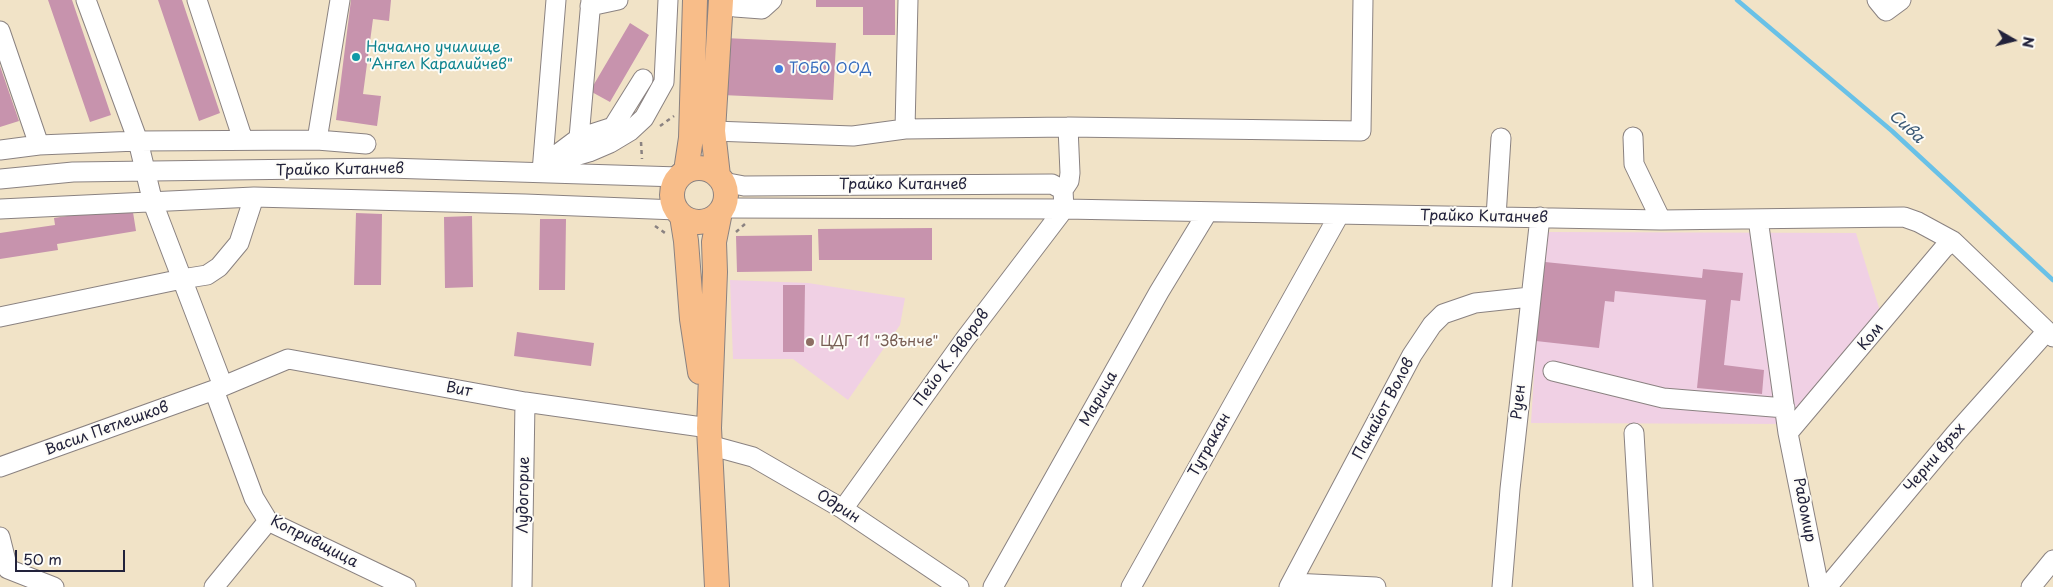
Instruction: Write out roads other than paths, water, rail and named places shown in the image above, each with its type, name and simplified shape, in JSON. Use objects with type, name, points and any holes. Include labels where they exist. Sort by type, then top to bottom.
[{"type":"main road","points":[[695,0],[692,111],[683,174],[672,193],[673,202],[679,213],[686,241],[692,319],[709,437]]},
{"type":"main road","points":[[717,587],[709,437],[715,272],[714,242],[721,210],[726,198],[713,131],[728,3]]},
{"type":"main road","points":[[683,174],[703,168],[721,179]]},
{"type":"main road","points":[[679,213],[690,220],[706,221],[721,210]]},
{"type":"street","name":"Копривщица","points":[[86,0],[138,142],[153,203],[182,279],[254,498],[268,522],[406,587]]},
{"type":"street","points":[[197,0],[243,140]]},
{"type":"street","points":[[316,140],[340,0]]},
{"type":"street","points":[[542,169],[556,0]]},
{"type":"street","points":[[578,138],[591,3],[618,0]]},
{"type":"street","points":[[542,169],[610,143],[630,131],[647,126],[644,118],[664,82],[668,0]]},
{"type":"street","points":[[728,3],[762,9],[772,0]]},
{"type":"street","points":[[905,129],[908,0]]},
{"type":"street","points":[[713,131],[853,136],[905,129],[1068,127],[1361,131],[1363,0]]},
{"type":"street","points":[[1877,0],[1886,11],[1901,0]]},
{"type":"street","points":[[0,32],[39,145]]},
{"type":"street","points":[[542,169],[578,138],[613,127],[643,79]]},
{"type":"street","points":[[1064,209],[1063,190],[1070,173],[1068,127]]},
{"type":"street","points":[[1496,217],[1501,138]]},
{"type":"street","points":[[1633,138],[1634,164],[1661,220]]},
{"type":"street","points":[[0,150],[39,145],[243,140],[316,140],[366,144]]},
{"type":"street","name":"Трайко Китанчев","points":[[0,179],[73,172],[388,168],[542,169],[644,176],[683,174]]},
{"type":"street","name":"Трайко Китанчев","points":[[721,179],[744,186],[1052,184],[1063,190]]},
{"type":"street","points":[[0,317],[207,275],[219,267],[239,243],[254,197]]},
{"type":"street","name":"Трайко Китанчев","points":[[0,209],[254,197],[644,208],[679,213]]},
{"type":"street","name":"Трайко Китанчев","points":[[721,210],[1064,209],[1661,220],[1904,218],[1918,222],[1953,240]]},
{"type":"street","name":"Пейо К. Яворов","points":[[843,509],[965,339],[1064,209]]},
{"type":"street","name":"Марица","points":[[993,587],[1159,292],[1207,213]]},
{"type":"street","name":"Тутракан","points":[[1132,587],[1339,215]]},
{"type":"street","name":"Руен","points":[[1502,587],[1510,489],[1540,217]]},
{"type":"street","name":"Радомир","points":[[1758,219],[1788,433],[1818,587]]},
{"type":"street","points":[[1953,240],[2050,334]]},
{"type":"street","name":"Ком","points":[[1788,433],[1944,248],[1953,240]]},
{"type":"street","name":"Панайот Волов","points":[[1290,585],[1412,355],[1432,325],[1443,314],[1475,303],[1530,298]]},
{"type":"street","name":"Черни връх","points":[[1827,587],[1955,434],[2050,334]]},
{"type":"street","name":"Вит","points":[[218,388],[288,359],[709,437]]},
{"type":"street","points":[[1553,371],[1663,398],[1785,408]]},
{"type":"street","name":"Васил Петлешков","points":[[0,467],[218,388]]},
{"type":"street","name":"Лудогорие","points":[[522,587],[525,402]]},
{"type":"street","points":[[1634,433],[1643,587]]},
{"type":"street","name":"Одрин","points":[[709,437],[753,457],[843,509],[958,587]]},
{"type":"street","points":[[214,587],[268,522]]},
{"type":"street","points":[[0,537],[4,576],[54,587]]},
{"type":"street","points":[[2031,587],[2053,560]]},
{"type":"street","points":[[1290,585],[1376,587]]},
{"type":"waterway","name":"Сива","points":[[1737,0],[1892,131],[2053,280]]},
{"type":"place","name":"Начално училище \"Ангел Каралийчев\"","points":[[356,57]]},
{"type":"place","name":"ТОБО ООД","points":[[779,69]]},
{"type":"place","name":"ЦДГ 11 \"Звънче\"","points":[[810,342]]}]
